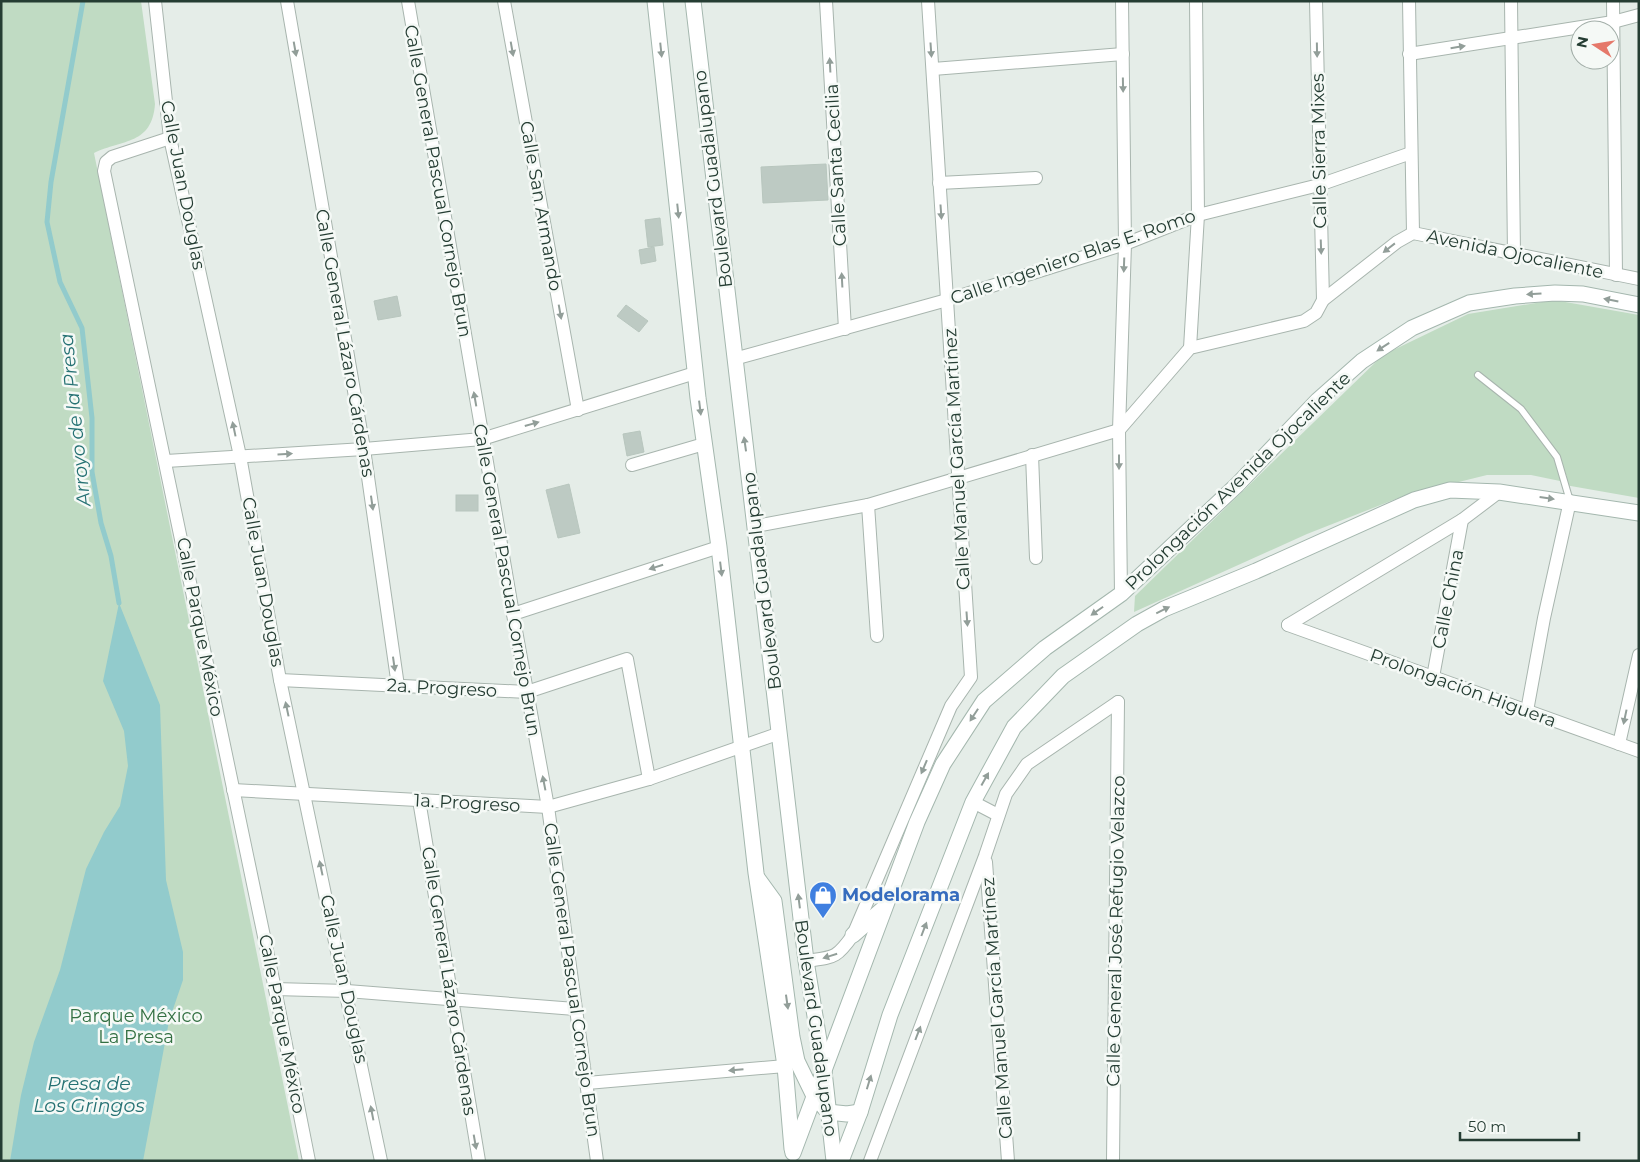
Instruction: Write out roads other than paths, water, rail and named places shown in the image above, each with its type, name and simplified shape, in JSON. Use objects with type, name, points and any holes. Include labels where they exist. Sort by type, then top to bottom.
[{"type":"main road","name":"Boulevard Guadalupano","points":[[655,1],[704,444],[719,547],[756,872],[785,1066],[794,1157]]},
{"type":"main road","name":"Boulevard Guadalupano","points":[[692,1],[734,359],[756,526],[806,961],[824,1071],[834,1161]]},
{"type":"main road","name":"Avenida Ojocaliente","points":[[1583,294],[1639,305]]},
{"type":"main road","name":"Prolongación Avenida Ojocaliente","points":[[794,1157],[814,1094],[917,822],[943,764],[984,701],[1045,648],[1121,594],[1237,485],[1318,400],[1362,361],[1412,328],[1469,303],[1523,295],[1583,294]]},
{"type":"main road","name":"Prolongación Avenida Ojocaliente","points":[[841,1161],[860,1112],[890,1015],[973,802],[1014,727],[1063,676],[1137,624],[1164,608],[1256,571],[1414,500],[1450,490],[1499,492],[1570,501],[1639,513]]},
{"type":"main road","points":[[756,872],[760,882],[774,901],[792,1037],[798,1061],[814,1094],[828,1112],[846,1114],[860,1112]]},
{"type":"main road","points":[[853,935],[885,907]]},
{"type":"street","name":"Calle Juan Douglas","points":[[155,1],[170,138],[240,456],[280,680],[382,1161]]},
{"type":"street","name":"Calle General Lázaro Cárdenas","points":[[287,1],[364,449],[398,686]]},
{"type":"street","name":"Calle General Pascual Cornejo Brun","points":[[408,1],[482,438],[548,807],[597,1161]]},
{"type":"street","name":"Calle San Armando","points":[[504,1],[578,410]]},
{"type":"street","name":"Calle Santa Cecilia","points":[[826,1],[845,328]]},
{"type":"street","name":"Calle Manuel García Martínez","points":[[853,935],[951,706],[971,677],[928,1]]},
{"type":"street","points":[[1121,594],[1119,430],[1125,244],[1122,1]]},
{"type":"street","points":[[756,526],[868,505],[1119,430],[1190,348],[1198,215],[1196,1]]},
{"type":"street","name":"Calle Sierra Mixes","points":[[1316,1],[1323,300]]},
{"type":"street","points":[[1408,1],[1413,233]]},
{"type":"street","points":[[1512,1],[1514,255]]},
{"type":"street","points":[[1612,1],[1613,20]]},
{"type":"street","points":[[1620,20],[1639,15]]},
{"type":"street","points":[[1409,54],[1570,29]]},
{"type":"street","points":[[932,69],[1123,54]]},
{"type":"street","points":[[1614,70],[1616,275]]},
{"type":"street","name":"Calle Parque México","points":[[170,138],[112,157],[106,162],[104,171],[166,461],[309,1161]]},
{"type":"street","name":"Calle Ingeniero Blas E. Romo","points":[[734,359],[947,300],[1125,244],[1198,215],[1319,185],[1411,154]]},
{"type":"street","points":[[939,182],[1036,178]]},
{"type":"street","name":"Avenida Ojocaliente","points":[[1190,348],[1304,321],[1316,313],[1323,300],[1397,242],[1413,233],[1639,279]]},
{"type":"street","points":[[166,461],[364,449],[482,438],[696,373]]},
{"type":"street","points":[[632,465],[704,444]]},
{"type":"street","points":[[1032,455],[1036,558]]},
{"type":"street","points":[[1462,520],[1499,492]]},
{"type":"street","points":[[1527,711],[1544,617],[1570,501]]},
{"type":"street","points":[[868,505],[877,636]]},
{"type":"street","name":"Prolongación Higuera","points":[[1462,520],[1288,626],[1639,751]]},
{"type":"street","name":"Calle China","points":[[1433,677],[1462,520]]},
{"type":"street","points":[[513,614],[719,547]]},
{"type":"street","points":[[1619,744],[1639,655]]},
{"type":"street","name":"2a. Progreso","points":[[280,680],[527,692],[627,659],[649,779]]},
{"type":"street","name":"Calle General José Refugio Velazco","points":[[998,815],[1006,794],[1027,764],[1118,702],[1113,1161]]},
{"type":"street","name":"1a. Progreso","points":[[233,790],[548,807],[649,779],[742,748],[780,733]]},
{"type":"street","name":"Calle General Lázaro Cárdenas","points":[[419,800],[450,999],[479,1161]]},
{"type":"street","points":[[870,1161],[985,856],[998,815],[973,802]]},
{"type":"street","name":"Calle Manuel García Martínez","points":[[985,856],[1008,1161]]},
{"type":"street","points":[[806,961],[833,956],[841,952],[853,935]]},
{"type":"street","points":[[275,989],[347,991],[575,1009]]},
{"type":"street","points":[[587,1083],[785,1066]]},
{"type":"lane","points":[[1478,375],[1521,409],[1545,441],[1556,457],[1570,501]]},
{"type":"water","name":"Presa de Los Gringos","points":[[119,603],[160,705],[166,880],[183,952],[183,980],[169,1021],[143,1161],[10,1161],[21,1095],[34,1042],[60,970],[86,869],[104,832],[120,806],[128,766],[124,731],[103,681]]},
{"type":"waterway","name":"Arroyo de la Presa","points":[[83,1],[51,182],[47,222],[60,282],[82,328],[92,418],[92,472],[101,523],[111,556],[119,603]]},
{"type":"place","name":"Modelorama","points":[[823,919]]},
{"type":"park label","name":"Parque México La Presa","points":[[136,1026]]}]
